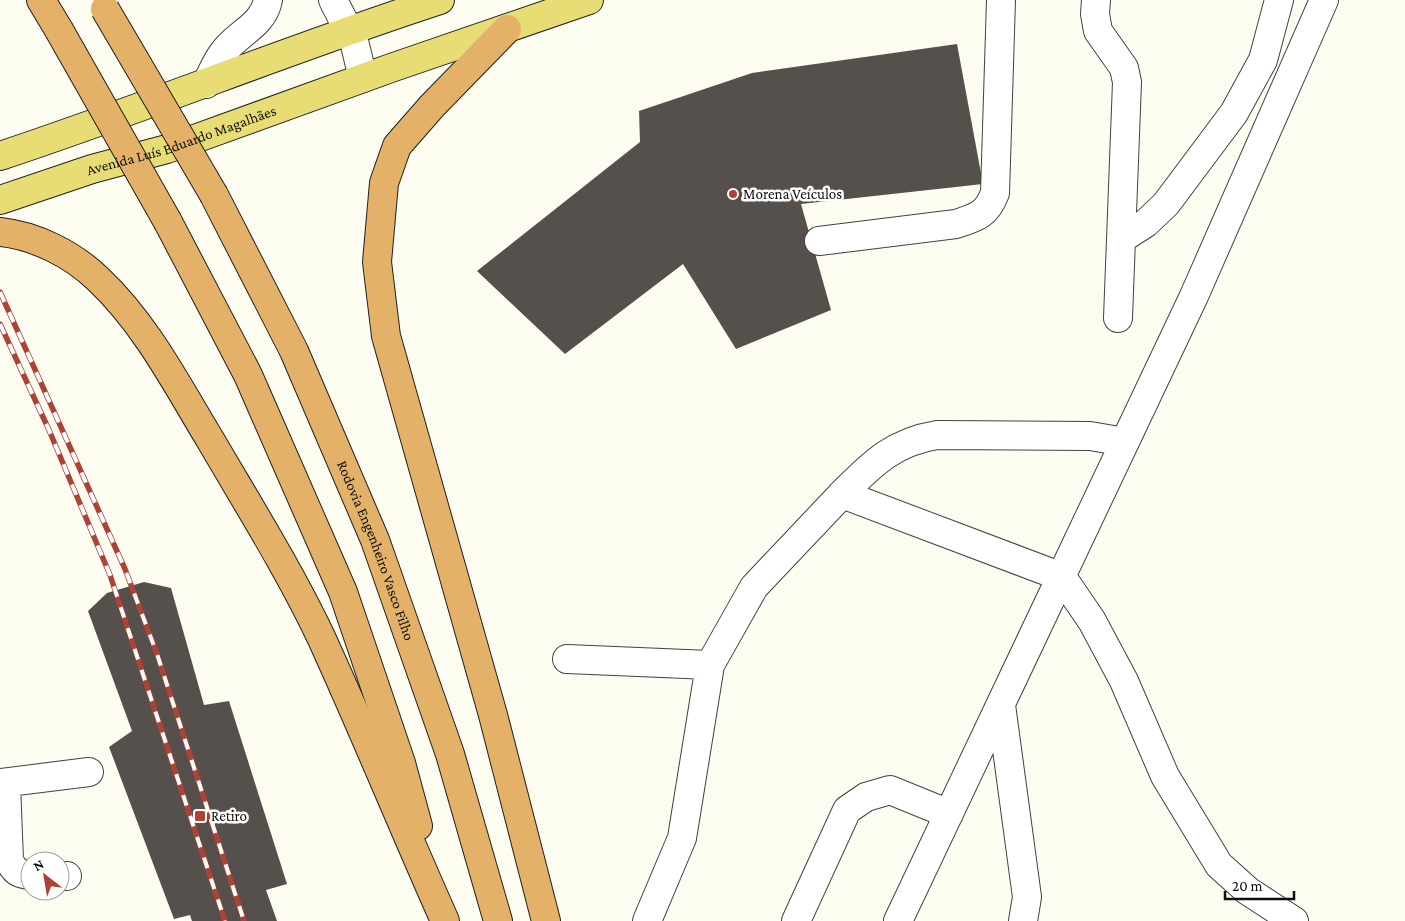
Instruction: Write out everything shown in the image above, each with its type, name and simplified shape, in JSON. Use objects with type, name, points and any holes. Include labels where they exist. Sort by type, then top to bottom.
[{"type":"highway","points":[[41,0],[168,222],[248,375],[343,592],[401,763],[444,921]]},
{"type":"highway","name":"Rodovia Engenheiro Vasco Filho","points":[[102,4],[214,195],[294,351],[375,540],[450,754],[498,921]]},
{"type":"highway","points":[[507,29],[432,106],[397,146],[384,183],[376,262],[386,336],[492,716],[546,921]]},
{"type":"highway","points":[[0,232],[11,233],[54,248],[83,266],[119,300],[138,324],[164,363],[274,549],[320,637],[444,921]]},
{"type":"main road","points":[[0,156],[206,84],[349,29],[440,0]]},
{"type":"main road","name":"Avenida Luís Eduardo Magalhães","points":[[0,200],[92,169],[167,149],[363,78],[589,0]]},
{"type":"street","points":[[206,84],[224,52],[253,26],[260,17],[268,0]]},
{"type":"street","points":[[333,0],[349,29],[363,78]]},
{"type":"street","points":[[819,241],[956,224],[975,218],[989,208],[995,193],[1001,0]]},
{"type":"street","points":[[1096,0],[1095,14],[1098,31],[1124,68],[1127,82],[1118,318]]},
{"type":"street","points":[[1121,239],[1146,223],[1166,204],[1234,114],[1263,60],[1278,0]]},
{"type":"street","points":[[898,921],[1194,296],[1324,0]]},
{"type":"street","points":[[647,921],[682,838],[710,665],[754,587],[842,494],[879,458],[896,446],[916,438],[937,435],[1090,436],[1125,442]]},
{"type":"street","points":[[842,494],[1062,577],[1092,621],[1124,681],[1165,776],[1219,866],[1248,892],[1294,921]]},
{"type":"street","points":[[567,659],[710,665]]},
{"type":"street","points":[[1001,705],[1027,897],[1023,921]]},
{"type":"street","points":[[20,874],[14,870],[9,860],[3,783],[89,772]]},
{"type":"street","points":[[796,921],[847,810],[866,797],[890,790],[949,814]]},
{"type":"building","name":"Morena Veículos","points":[[957,44],[983,184],[801,204],[831,310],[736,349],[683,264],[565,354],[477,271],[640,142],[639,111],[752,73]]},
{"type":"building","name":"Retiro","points":[[144,582],[171,588],[204,705],[229,701],[287,884],[266,890],[277,921],[192,921],[190,915],[174,919],[109,747],[132,731],[88,611],[107,593]]},
{"type":"railway","points":[[0,292],[125,569],[157,654],[244,921]]},
{"type":"railway","points":[[0,324],[49,430],[110,575],[225,921]]},
{"type":"place","name":"Morena Veículos","points":[[733,194]]},
{"type":"place","name":"Retiro","points":[[200,816]]}]
